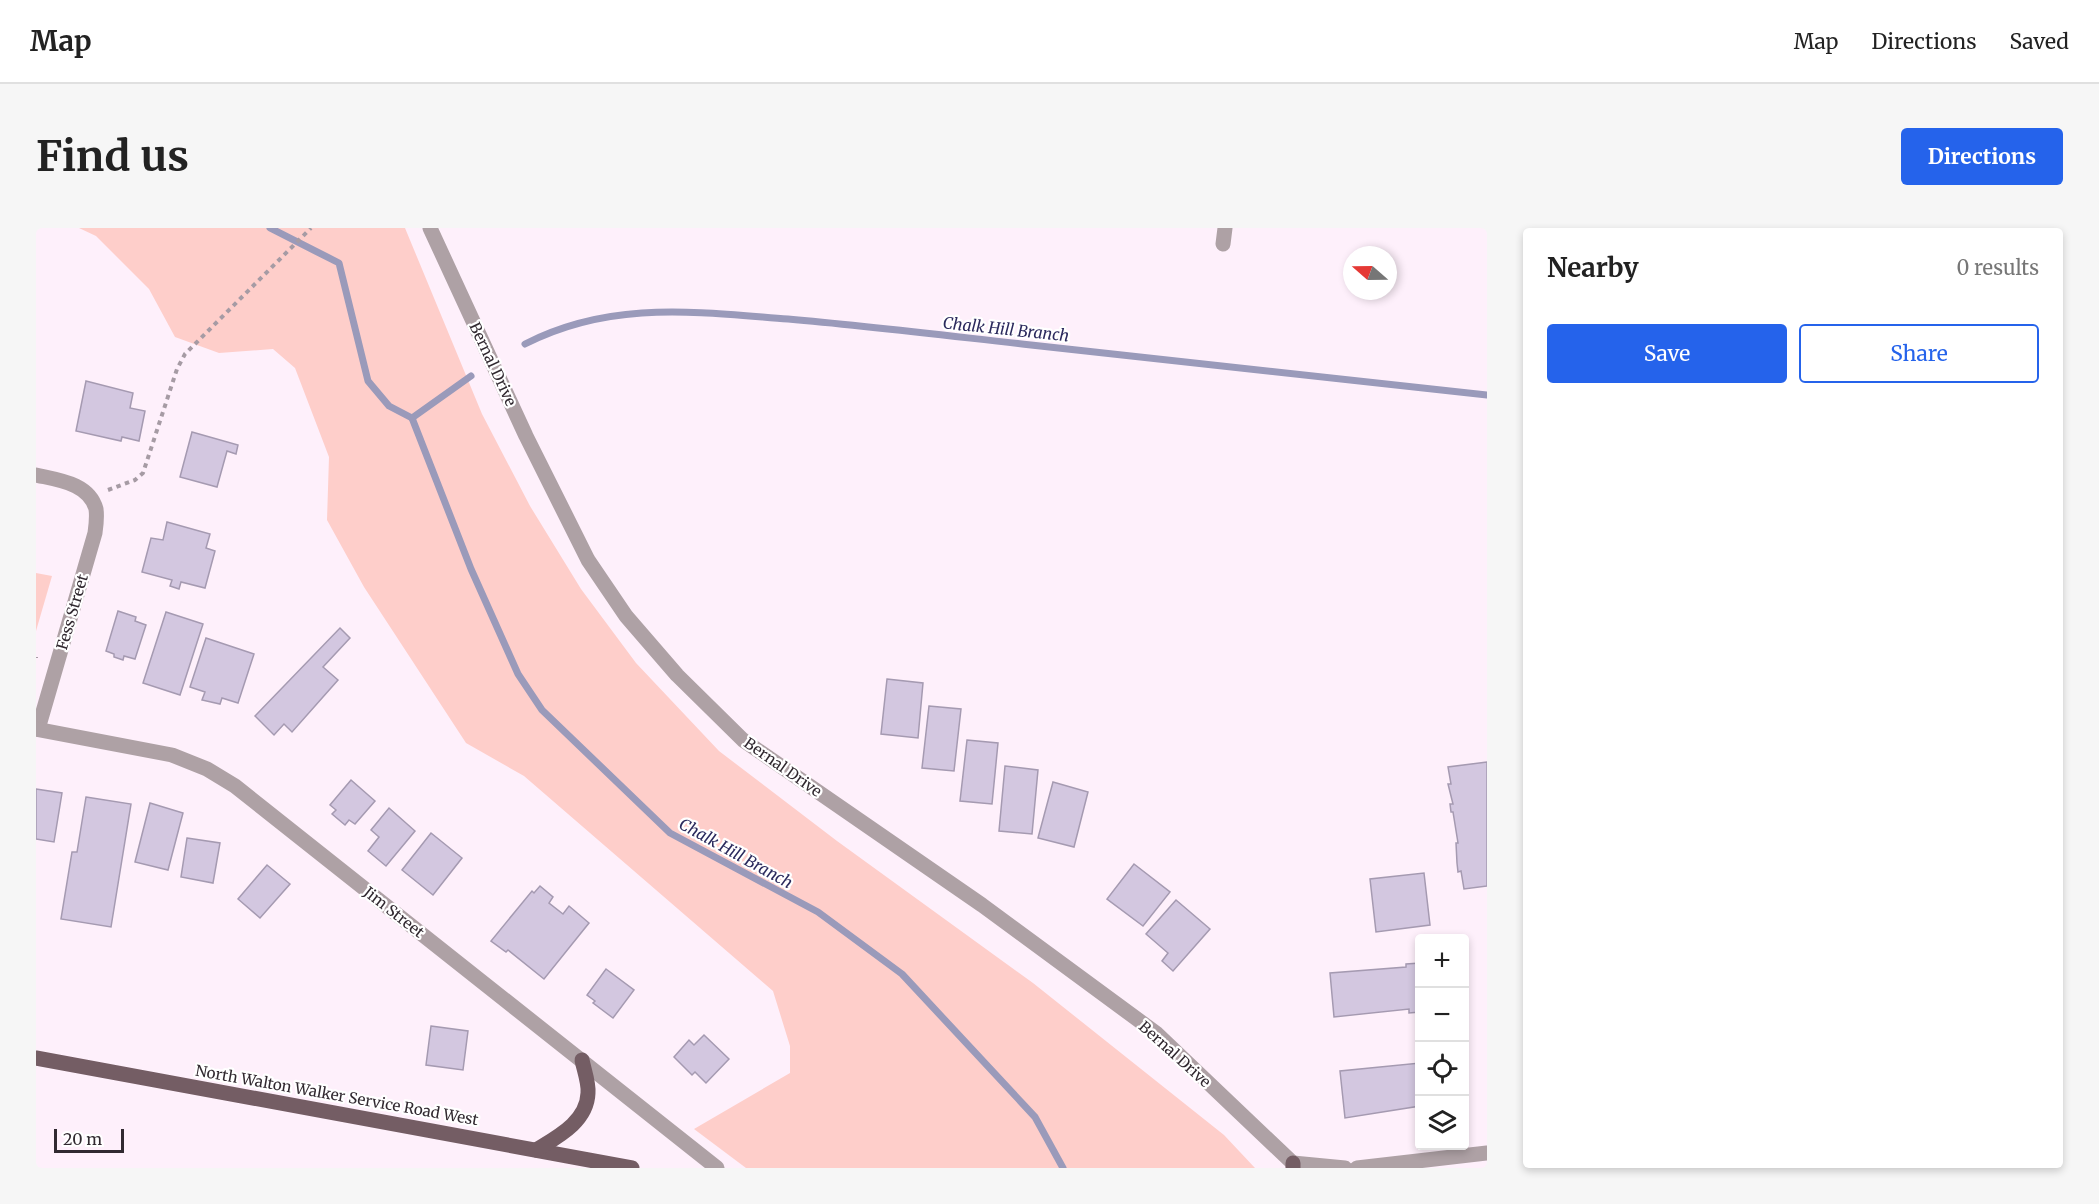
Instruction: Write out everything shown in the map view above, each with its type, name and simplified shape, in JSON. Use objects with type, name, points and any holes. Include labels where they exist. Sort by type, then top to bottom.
[{"type":"main road","name":"North Walton Walker Service Road West","points":[[36,1058],[632,1168]]},
{"type":"main road","points":[[536,1150],[569,1130],[582,1112],[588,1093],[582,1060]]},
{"type":"street","name":"Bernal Drive","points":[[430,228],[526,436],[588,560],[626,616],[677,675],[743,740],[982,905],[1156,1033],[1295,1166]]},
{"type":"street","points":[[1223,244],[1225,228]]},
{"type":"street","points":[[36,475],[71,483],[90,496]]},
{"type":"street","name":"Fess Street","points":[[37,729],[95,533],[96,510],[90,496]]},
{"type":"street","name":"Jim Street","points":[[37,729],[172,755],[207,769],[235,786],[717,1168]]},
{"type":"street","points":[[1357,1168],[1487,1153]]},
{"type":"street","points":[[1295,1166],[1345,1168]]},
{"type":"path","points":[[90,496],[135,480],[143,473],[177,369],[185,354],[310,228]]},
{"type":"shaded area","points":[[79,228],[405,228],[482,414],[530,506],[581,589],[636,663],[719,751],[837,841],[1033,983],[1224,1135],[1255,1168],[746,1168],[694,1129],[790,1073],[790,1046],[773,991],[524,776],[466,743],[364,587],[327,520],[329,457],[295,368],[273,349],[219,353],[175,337],[149,289],[96,236]]},
{"type":"shaded area","points":[[36,573],[52,576],[36,631]]},
{"type":"building","points":[[86,381],[133,393],[130,408],[145,411],[139,441],[122,437],[121,441],[76,431]]},
{"type":"building","points":[[192,432],[238,445],[236,454],[227,451],[217,487],[180,477]]},
{"type":"building","points":[[167,522],[210,534],[206,548],[215,551],[205,588],[181,582],[179,589],[170,586],[172,580],[142,572],[151,538],[163,540]]},
{"type":"building","points":[[118,611],[136,617],[135,621],[146,625],[135,659],[124,656],[123,660],[106,651]]},
{"type":"building","points":[[166,612],[203,624],[180,695],[143,683]]},
{"type":"building","points":[[340,628],[350,638],[323,667],[338,680],[292,732],[284,724],[274,735],[255,716]]},
{"type":"building","points":[[206,638],[254,654],[238,703],[222,698],[220,704],[202,700],[205,692],[190,687]]},
{"type":"building","points":[[887,679],[923,683],[918,738],[881,734]]},
{"type":"building","points":[[929,706],[961,709],[954,771],[922,768]]},
{"type":"building","points":[[967,740],[998,743],[992,804],[960,801]]},
{"type":"building","points":[[1487,762],[1487,886],[1464,889],[1461,871],[1458,872],[1456,843],[1458,843],[1453,812],[1451,812],[1450,804],[1453,804],[1448,784],[1451,784],[1448,767]]},
{"type":"building","points":[[1005,766],[1038,770],[1032,834],[999,831]]},
{"type":"building","points":[[351,780],[375,801],[355,824],[349,820],[345,825],[332,814],[336,810],[330,805]]},
{"type":"building","points":[[1053,782],[1088,792],[1074,847],[1038,838]]},
{"type":"building","points":[[36,789],[62,793],[54,842],[36,839]]},
{"type":"building","points":[[86,797],[131,804],[111,927],[61,919],[72,852],[77,852]]},
{"type":"building","points":[[150,803],[183,813],[168,870],[135,862]]},
{"type":"building","points":[[389,808],[415,831],[386,866],[368,851],[379,837],[371,830]]},
{"type":"building","points":[[431,833],[462,858],[433,895],[402,870]]},
{"type":"building","points":[[187,838],[220,843],[213,883],[181,877]]},
{"type":"building","points":[[1134,864],[1170,892],[1143,926],[1107,899]]},
{"type":"building","points":[[267,865],[290,884],[260,918],[238,899]]},
{"type":"building","points":[[1424,873],[1430,925],[1376,932],[1370,879]]},
{"type":"building","points":[[540,886],[553,897],[549,903],[563,914],[569,906],[589,923],[544,979],[508,950],[506,952],[491,941],[532,891],[534,893]]},
{"type":"building","points":[[1176,900],[1210,929],[1173,971],[1162,961],[1168,953],[1146,934]]},
{"type":"building","points":[[1415,963],[1415,1012],[1409,1013],[1409,1009],[1334,1017],[1330,973],[1406,967],[1406,964]]},
{"type":"building","points":[[606,969],[634,990],[613,1018],[593,1003],[595,1001],[587,995]]},
{"type":"building","points":[[431,1026],[468,1031],[463,1070],[426,1065]]},
{"type":"building","points":[[704,1035],[729,1059],[706,1083],[695,1072],[692,1075],[674,1057],[689,1040],[694,1045]]},
{"type":"building","points":[[1415,1064],[1415,1107],[1345,1118],[1340,1071]]},
{"type":"waterway","name":"Chalk Hill Branch","points":[[270,228],[339,263],[368,381],[389,406],[412,418],[471,376]]},
{"type":"waterway","name":"Chalk Hill Branch","points":[[525,344],[557,330],[589,321],[621,315],[687,312],[879,328],[1487,395]]},
{"type":"waterway","name":"Chalk Hill Branch","points":[[412,418],[471,569],[518,674],[542,710],[670,833],[818,912],[902,974],[1035,1117],[1063,1168]]}]
